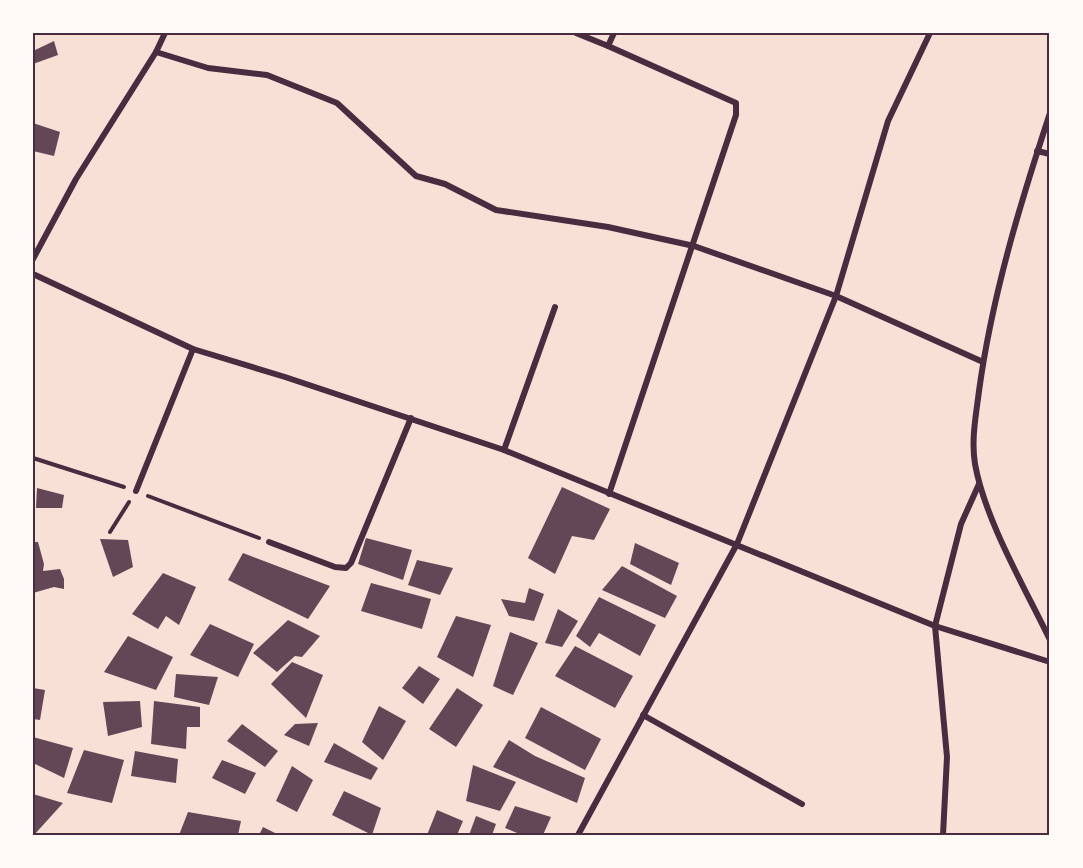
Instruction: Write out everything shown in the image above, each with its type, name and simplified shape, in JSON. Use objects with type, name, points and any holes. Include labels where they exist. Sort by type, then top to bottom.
[{"type":"street","points":[[33,260],[76,179],[156,52],[165,33]]},
{"type":"street","points":[[576,33],[736,103],[736,115],[609,494]]},
{"type":"street","points":[[609,46],[614,33]]},
{"type":"street","points":[[578,835],[738,544],[836,296],[888,122],[930,33]]},
{"type":"street","points":[[156,52],[208,68],[267,75],[337,103],[416,176],[445,184],[496,210],[608,226],[693,246],[836,296],[983,362]]},
{"type":"street","points":[[1050,113],[1002,268],[983,362],[973,437],[979,484],[997,529],[1050,640]]},
{"type":"street","points":[[1037,151],[1050,154]]},
{"type":"street","points":[[33,274],[193,349],[285,376],[504,450],[935,626],[1050,662]]},
{"type":"street","points":[[504,450],[555,307]]},
{"type":"street","points":[[136,491],[193,349]]},
{"type":"street","points":[[269,542],[335,567],[346,568],[351,563],[411,418]]},
{"type":"street","points":[[943,835],[947,757],[935,626],[961,524],[979,484]]},
{"type":"street","points":[[643,715],[802,804]]},
{"type":"path","points":[[33,458],[136,491],[269,542]]},
{"type":"path","points":[[110,532],[136,491]]},
{"type":"building","points":[[54,41],[58,55],[33,64],[33,51]]},
{"type":"building","points":[[33,123],[60,132],[54,156],[33,151]]},
{"type":"building","points":[[562,487],[610,509],[594,540],[572,536],[555,574],[528,558]]},
{"type":"building","points":[[37,488],[64,495],[62,508],[36,508]]},
{"type":"building","points":[[366,538],[412,550],[403,580],[358,564]]},
{"type":"building","points":[[100,539],[128,540],[133,567],[113,577]]},
{"type":"building","points":[[33,542],[38,542],[44,564],[43,571],[60,569],[64,579],[64,589],[54,587],[33,593]]},
{"type":"building","points":[[635,543],[679,563],[671,585],[630,564]]},
{"type":"building","points":[[243,553],[330,586],[308,619],[228,580]]},
{"type":"building","points":[[417,560],[453,568],[440,595],[408,585]]},
{"type":"building","points":[[622,566],[677,596],[665,618],[602,590]]},
{"type":"building","points":[[163,573],[196,587],[179,625],[166,616],[158,629],[132,614]]},
{"type":"building","points":[[371,583],[431,599],[422,629],[361,611]]},
{"type":"building","points":[[529,588],[544,594],[534,621],[509,616],[501,599],[525,603]]},
{"type":"building","points":[[599,597],[656,625],[640,656],[599,633],[590,647],[576,636]]},
{"type":"building","points":[[558,609],[578,621],[562,647],[545,643]]},
{"type":"building","points":[[456,616],[491,625],[473,677],[437,657]]},
{"type":"building","points":[[288,620],[320,636],[302,657],[295,656],[277,672],[253,653]]},
{"type":"building","points":[[210,624],[254,644],[238,677],[190,655]]},
{"type":"building","points":[[510,632],[538,643],[513,695],[493,686]]},
{"type":"building","points":[[128,636],[173,657],[156,690],[104,672]]},
{"type":"building","points":[[575,646],[633,676],[615,708],[555,676]]},
{"type":"building","points":[[292,662],[323,675],[306,718],[271,684]]},
{"type":"building","points":[[419,666],[440,679],[423,704],[402,688]]},
{"type":"building","points":[[176,674],[218,677],[209,705],[174,697]]},
{"type":"building","points":[[33,688],[45,690],[40,720],[33,719]]},
{"type":"building","points":[[457,688],[483,705],[456,747],[429,729]]},
{"type":"building","points":[[140,701],[142,727],[108,736],[103,702]]},
{"type":"building","points":[[154,701],[200,707],[200,727],[187,727],[186,749],[151,744]]},
{"type":"building","points":[[379,706],[406,721],[383,760],[362,742]]},
{"type":"building","points":[[541,707],[601,739],[585,770],[525,738]]},
{"type":"building","points":[[318,723],[309,746],[284,735],[295,724]]},
{"type":"building","points":[[242,724],[278,751],[265,767],[227,741]]},
{"type":"building","points":[[33,737],[73,748],[64,778],[33,763]]},
{"type":"building","points":[[509,740],[535,756],[585,778],[577,803],[493,767]]},
{"type":"building","points":[[334,743],[378,768],[371,780],[324,762]]},
{"type":"building","points":[[84,750],[124,760],[112,803],[67,793]]},
{"type":"building","points":[[135,751],[178,759],[176,783],[131,776]]},
{"type":"building","points":[[222,760],[256,773],[245,794],[212,778]]},
{"type":"building","points":[[473,765],[516,782],[500,811],[466,801]]},
{"type":"building","points":[[292,766],[313,780],[297,812],[276,801]]},
{"type":"building","points":[[344,791],[381,808],[372,835],[332,815]]},
{"type":"building","points":[[33,794],[63,803],[34,835],[33,835]]},
{"type":"building","points":[[515,806],[551,817],[543,835],[522,835],[505,828]]},
{"type":"building","points":[[437,810],[463,821],[457,835],[427,835]]},
{"type":"building","points":[[188,812],[241,821],[238,835],[179,835]]},
{"type":"building","points":[[476,816],[496,824],[492,835],[469,835]]},
{"type":"building","points":[[263,827],[279,835],[259,835]]}]
